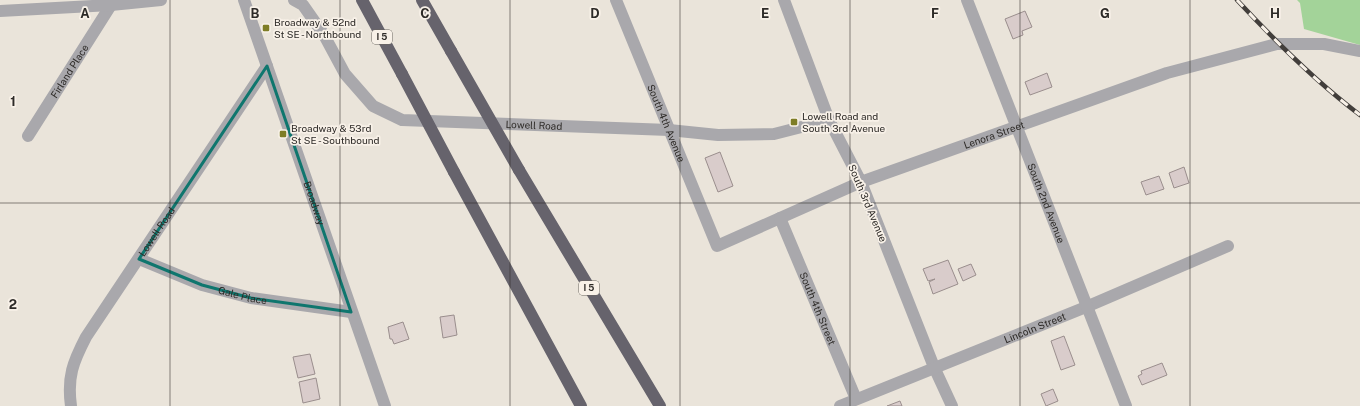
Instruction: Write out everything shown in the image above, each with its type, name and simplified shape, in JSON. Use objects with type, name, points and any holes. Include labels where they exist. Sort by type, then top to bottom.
[{"type":"highway","name":"I 5","points":[[362,0],[581,406]]},
{"type":"highway","name":"I 5","points":[[422,0],[519,170],[660,406]]},
{"type":"street","points":[[0,11],[111,5],[161,0]]},
{"type":"street","name":"Broadway","points":[[244,0],[268,66],[351,312],[385,406]]},
{"type":"street","name":"Lowell Road","points":[[294,0],[303,5],[324,35],[345,74],[373,106],[402,120],[669,130],[718,135],[774,134],[830,120]]},
{"type":"street","name":"South 4th Avenue","points":[[616,0],[717,246]]},
{"type":"street","name":"South 3rd Avenue","points":[[784,0],[830,120],[861,182],[934,367],[952,406]]},
{"type":"street","name":"South 2nd Avenue","points":[[967,0],[1126,406]]},
{"type":"street","name":"Firland Place","points":[[28,136],[111,5]]},
{"type":"street","name":"Lenora Street","points":[[717,246],[861,182],[1167,73],[1277,44],[1324,44],[1360,51]]},
{"type":"street","name":"Lowell Road","points":[[71,406],[69,393],[73,363],[86,337],[268,66]]},
{"type":"street","name":"South 4th Street","points":[[780,218],[856,399]]},
{"type":"street","name":"Lincoln Street","points":[[840,406],[1086,306],[1228,246]]},
{"type":"street","name":"Gale Place","points":[[139,259],[202,285],[251,298],[351,312]]},
{"type":"highlighted area","points":[[267,66],[351,312],[251,298],[202,285],[139,259]]},
{"type":"green space","points":[[1297,0],[1360,0],[1360,45],[1304,29],[1300,3]]},
{"type":"building","points":[[1025,11],[1032,27],[1022,31],[1023,35],[1013,39],[1005,19]]},
{"type":"building","points":[[1047,73],[1052,87],[1030,95],[1025,82]]},
{"type":"building","points":[[720,152],[733,186],[718,192],[705,158]]},
{"type":"building","points":[[1184,167],[1189,183],[1174,188],[1169,173]]},
{"type":"building","points":[[1159,176],[1164,189],[1146,195],[1141,182]]},
{"type":"building","points":[[948,260],[958,284],[933,294],[929,282],[935,279],[928,281],[923,269]]},
{"type":"building","points":[[971,264],[976,275],[963,281],[958,269]]},
{"type":"building","points":[[454,315],[457,335],[443,338],[440,317]]},
{"type":"building","points":[[403,322],[409,339],[394,344],[392,339],[390,339],[388,327]]},
{"type":"building","points":[[1064,336],[1075,365],[1061,370],[1051,341]]},
{"type":"building","points":[[310,354],[315,374],[298,378],[293,357]]},
{"type":"building","points":[[1162,363],[1167,375],[1142,385],[1138,376],[1142,374],[1141,371]]},
{"type":"building","points":[[316,378],[320,399],[303,403],[299,382]]},
{"type":"building","points":[[1053,389],[1058,401],[1046,406],[1041,394]]},
{"type":"building","points":[[900,401],[902,406],[887,406]]},
{"type":"railway","points":[[1237,0],[1296,60],[1343,102],[1360,115]]},
{"type":"place","name":"Broadway & 52nd St SE - Northbound","points":[[266,28]]},
{"type":"place","name":"Lowell Road and South 3rd Avenue","points":[[794,122]]},
{"type":"place","name":"Broadway & 53rd St SE - Southbound","points":[[283,134]]}]
